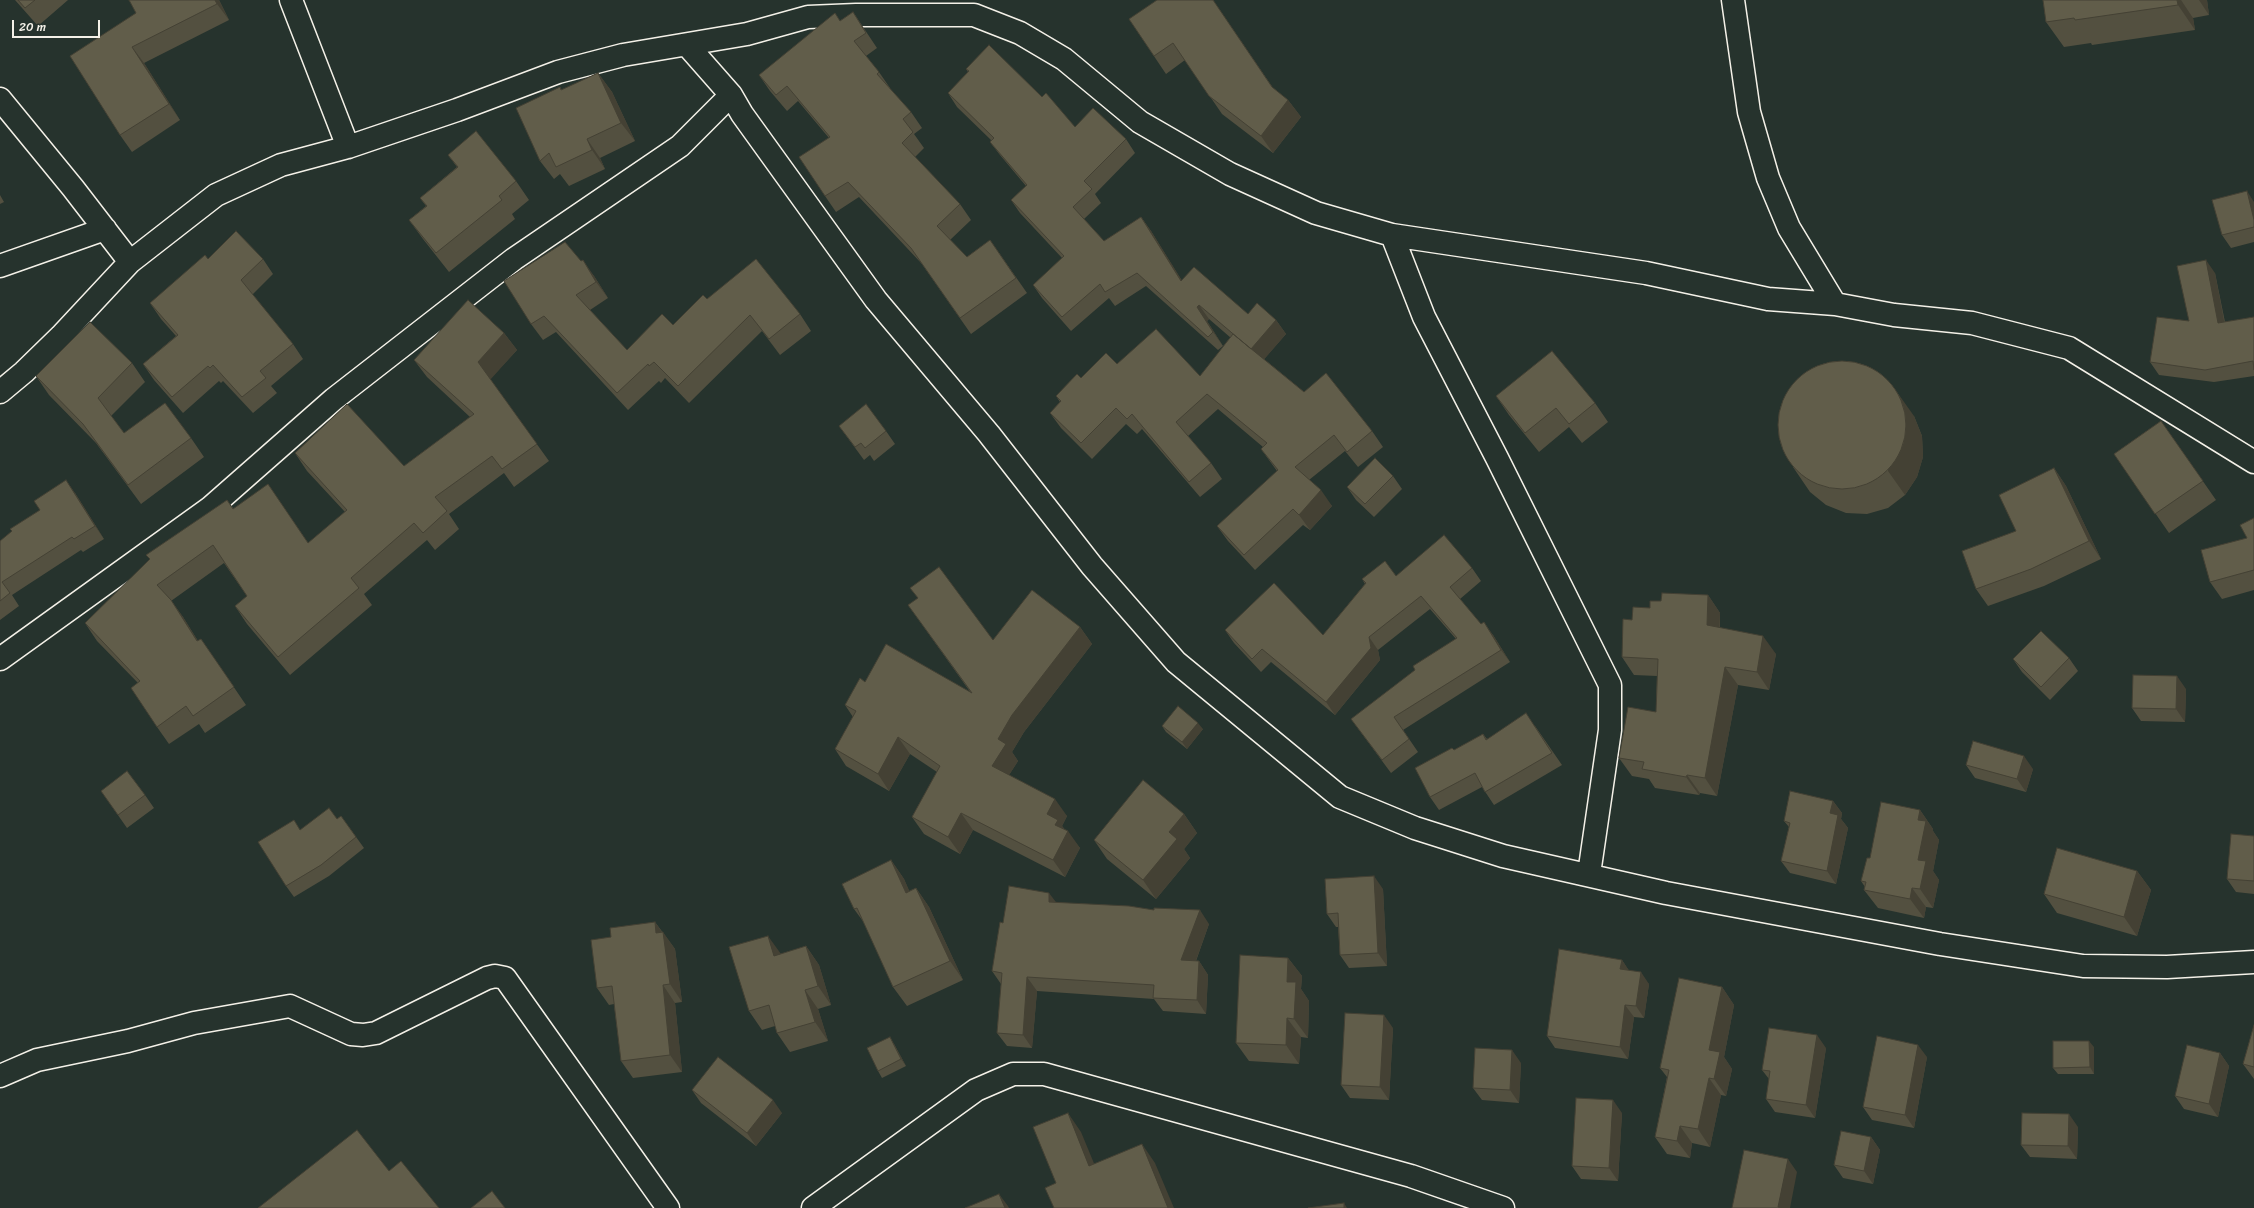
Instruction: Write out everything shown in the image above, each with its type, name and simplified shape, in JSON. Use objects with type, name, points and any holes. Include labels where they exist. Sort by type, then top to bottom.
[{"type":"street","points":[[291,0],[348,147]]},
{"type":"street","points":[[1733,0],[1750,112],[1768,178],[1789,228],[1836,304]]},
{"type":"street","points":[[0,392],[24,372],[61,336],[130,262],[216,195],[281,165],[348,147],[457,110],[558,72],[623,54],[687,45],[747,34],[808,16],[854,7],[970,8],[1020,33],[1064,59],[1140,122],[1230,174],[1316,213],[1392,235],[1502,250],[1646,273],[1768,299],[1836,304],[1894,315],[1972,324],[2069,348],[2254,462]]},
{"type":"street","points":[[687,45],[731,95],[742,114],[876,300],[989,434],[1092,566],[1176,662],[1340,796],[1415,828],[1503,856],[1589,874],[1666,893],[1940,944],[2083,966],[2167,967],[2254,962]]},
{"type":"street","points":[[0,659],[210,508],[334,399],[514,259],[680,146],[731,95]]},
{"type":"street","points":[[0,99],[130,262]]},
{"type":"street","points":[[0,266],[105,229]]},
{"type":"street","points":[[1392,235],[1424,317],[1497,458],[1610,685],[1610,730],[1589,874]]},
{"type":"street","points":[[0,1076],[37,1060],[128,1041],[194,1023],[290,1006],[351,1034],[363,1035],[376,1033],[448,996],[495,976],[505,978],[668,1208]]},
{"type":"street","points":[[813,1208],[976,1090],[1013,1074],[1044,1074],[1410,1176],[1502,1208]]},
{"type":"building","points":[[18,0],[35,0],[25,8]]},
{"type":"building","points":[[129,0],[215,0],[217,4],[132,47],[169,104],[120,135],[70,56],[136,13]]},
{"type":"building","points":[[1157,0],[1213,0],[1272,87],[1288,100],[1261,136],[1209,96],[1173,43],[1154,56],[1129,19]]},
{"type":"building","points":[[2043,0],[2177,0],[2178,5],[2075,20],[2074,18],[2046,22]]},
{"type":"building","points":[[853,12],[866,33],[854,41],[879,72],[877,74],[911,112],[903,119],[913,132],[902,143],[960,204],[937,226],[967,257],[990,240],[1016,278],[960,318],[911,248],[848,182],[825,196],[799,157],[830,137],[787,86],[776,95],[759,75],[835,13],[840,21]]},
{"type":"building","points":[[989,45],[1042,97],[1046,93],[1075,127],[1093,108],[1126,139],[1084,181],[1092,189],[1073,207],[1104,241],[1141,217],[1181,281],[1194,267],[1248,314],[1257,303],[1276,320],[1251,349],[1199,305],[1197,307],[1213,332],[1208,337],[1137,273],[1105,292],[1100,284],[1062,317],[1033,285],[1064,256],[1011,200],[1027,185],[990,142],[994,138],[948,93],[969,71],[966,69]]},
{"type":"building","points":[[598,73],[621,123],[587,139],[592,150],[556,167],[549,153],[540,161],[516,108],[560,87],[561,90]]},
{"type":"building","points":[[476,131],[516,181],[499,196],[502,200],[436,253],[409,220],[427,206],[420,198],[458,167],[448,155]]},
{"type":"building","points":[[2247,191],[2254,220],[2254,227],[2222,235],[2212,200]]},
{"type":"building","points":[[236,231],[263,259],[241,280],[293,344],[260,371],[266,378],[242,397],[213,365],[210,368],[208,366],[172,397],[143,364],[178,335],[150,303],[205,255],[208,259]]},
{"type":"building","points":[[565,242],[581,261],[583,260],[596,282],[576,295],[627,350],[662,314],[673,325],[703,295],[707,299],[756,259],[800,314],[769,339],[750,315],[678,386],[654,362],[649,366],[648,364],[617,393],[544,316],[531,324],[504,281]]},
{"type":"building","points":[[2206,260],[2218,323],[2254,317],[2254,370],[2253,361],[2205,370],[2150,362],[2157,317],[2189,321],[2177,266]]},
{"type":"building","points":[[468,300],[504,333],[478,362],[537,444],[502,469],[492,456],[435,497],[447,511],[423,533],[414,523],[351,578],[359,588],[278,657],[235,606],[247,596],[213,545],[157,585],[171,600],[197,641],[201,639],[234,687],[193,716],[186,706],[157,727],[131,688],[140,681],[85,623],[150,559],[146,555],[227,500],[233,509],[268,484],[308,543],[347,510],[295,453],[347,404],[404,466],[474,414],[414,360]]},
{"type":"building","points":[[90,322],[132,363],[98,398],[124,433],[165,403],[191,438],[128,485],[83,424],[36,376]]},
{"type":"building","points":[[1156,329],[1200,376],[1233,334],[1304,392],[1326,373],[1372,431],[1347,452],[1334,435],[1295,467],[1321,490],[1299,515],[1293,509],[1244,555],[1217,526],[1278,470],[1261,449],[1267,443],[1207,394],[1176,422],[1211,463],[1189,482],[1132,414],[1127,419],[1116,408],[1081,443],[1050,413],[1061,401],[1056,396],[1077,374],[1081,378],[1106,353],[1117,364]]},
{"type":"building","points":[[1552,351],[1595,403],[1569,424],[1556,408],[1525,433],[1496,396]]},
{"type":"building","points":[[1836,361],[1848,361],[1861,364],[1878,372],[1891,384],[1903,406],[1906,425],[1905,437],[1901,449],[1895,461],[1883,474],[1861,486],[1848,489],[1836,489],[1823,486],[1806,478],[1793,466],[1781,444],[1778,431],[1778,419],[1781,406],[1789,389],[1801,376],[1823,364]]},
{"type":"building","points":[[866,404],[886,431],[865,448],[861,443],[855,447],[839,426]]},
{"type":"building","points":[[2161,421],[2203,481],[2155,514],[2114,454]]},
{"type":"building","points":[[1375,458],[1393,476],[1365,504],[1347,487]]},
{"type":"building","points":[[2054,468],[2089,541],[2031,569],[1976,589],[1962,551],[2016,531],[1999,495]]},
{"type":"building","points":[[66,480],[95,526],[74,539],[72,537],[2,582],[10,593],[0,601],[0,541],[12,531],[10,529],[40,510],[34,501]]},
{"type":"building","points":[[2254,518],[2254,570],[2210,582],[2201,550],[2247,538],[2240,525]]},
{"type":"building","points":[[1444,535],[1472,568],[1450,587],[1481,624],[1484,622],[1501,650],[1394,717],[1409,739],[1382,760],[1351,719],[1415,670],[1413,666],[1457,638],[1421,596],[1369,637],[1371,648],[1326,702],[1262,649],[1252,659],[1225,630],[1274,583],[1323,635],[1366,583],[1362,579],[1385,561],[1396,576]]},
{"type":"building","points":[[939,567],[993,640],[1032,590],[1080,627],[1012,715],[998,739],[1006,744],[992,766],[1055,799],[1047,814],[1058,820],[1055,825],[1068,831],[1053,860],[961,813],[948,837],[912,817],[940,766],[898,737],[878,774],[835,749],[856,711],[845,705],[860,678],[865,682],[886,644],[972,693],[908,605],[918,598],[910,588]]},
{"type":"building","points":[[1662,593],[1708,595],[1707,625],[1763,636],[1757,672],[1725,667],[1705,778],[1687,775],[1686,777],[1642,769],[1644,762],[1619,758],[1628,707],[1656,712],[1658,659],[1622,657],[1623,619],[1632,620],[1633,607],[1650,608],[1650,601],[1661,601]]},
{"type":"building","points":[[2041,631],[2069,658],[2041,687],[2013,659]]},
{"type":"building","points":[[2133,675],[2177,676],[2176,709],[2132,708]]},
{"type":"building","points":[[1178,706],[1198,723],[1182,742],[1162,726]]},
{"type":"building","points":[[1526,713],[1552,753],[1485,792],[1475,773],[1430,797],[1415,768],[1452,748],[1454,750],[1483,734],[1486,740]]},
{"type":"building","points":[[1973,741],[2024,756],[2017,779],[1966,765]]},
{"type":"building","points":[[127,771],[145,795],[118,815],[101,791]]},
{"type":"building","points":[[1143,780],[1184,814],[1169,832],[1177,839],[1143,880],[1094,840]]},
{"type":"building","points":[[1790,791],[1833,801],[1830,813],[1838,815],[1827,871],[1781,861],[1790,823],[1784,821]]},
{"type":"building","points":[[1881,802],[1920,810],[1918,820],[1926,821],[1918,860],[1926,861],[1920,889],[1912,888],[1910,899],[1864,890],[1866,882],[1861,881],[1867,858],[1870,858]]},
{"type":"building","points":[[329,808],[337,819],[341,816],[356,837],[321,865],[286,886],[258,842],[294,820],[300,830]]},
{"type":"building","points":[[2231,834],[2254,836],[2254,881],[2227,879]]},
{"type":"building","points":[[2057,848],[2137,871],[2124,917],[2044,894]]},
{"type":"building","points":[[891,860],[906,893],[916,888],[950,961],[893,987],[857,908],[854,909],[842,884]]},
{"type":"building","points":[[1374,876],[1378,953],[1340,955],[1338,913],[1327,914],[1325,879]]},
{"type":"building","points":[[1009,886],[1049,893],[1049,902],[1129,906],[1154,910],[1154,908],[1200,910],[1181,960],[1199,961],[1197,1000],[1153,998],[1154,985],[1027,977],[1023,1035],[997,1033],[1002,973],[992,971],[1000,922],[1003,923]]},
{"type":"building","points":[[655,922],[656,933],[663,932],[670,984],[663,985],[670,1055],[621,1061],[612,986],[597,988],[591,940],[611,937],[610,928]]},
{"type":"building","points":[[768,936],[774,956],[806,946],[818,986],[805,990],[815,1022],[777,1033],[769,1005],[749,1011],[729,947]]},
{"type":"building","points":[[1559,949],[1622,960],[1620,969],[1641,972],[1636,1006],[1625,1005],[1620,1047],[1547,1036]]},
{"type":"building","points":[[1240,955],[1288,958],[1287,982],[1296,982],[1294,1019],[1287,1018],[1286,1045],[1236,1043]]},
{"type":"building","points":[[1679,978],[1722,987],[1709,1050],[1720,1052],[1714,1079],[1709,1078],[1698,1129],[1680,1126],[1677,1141],[1655,1137],[1669,1070],[1660,1068]]},
{"type":"building","points":[[1345,1013],[1384,1015],[1380,1087],[1341,1085]]},
{"type":"building","points":[[2254,1025],[2254,1067],[2243,1064]]},
{"type":"building","points":[[1769,1028],[1817,1035],[1806,1105],[1766,1099],[1770,1071],[1762,1070]]},
{"type":"building","points":[[1877,1036],[1918,1045],[1905,1115],[1863,1107]]},
{"type":"building","points":[[890,1037],[901,1059],[878,1071],[867,1048]]},
{"type":"building","points":[[2053,1041],[2089,1041],[2090,1067],[2053,1068]]},
{"type":"building","points":[[2187,1045],[2220,1053],[2209,1104],[2175,1096]]},
{"type":"building","points":[[1475,1048],[1512,1050],[1510,1090],[1473,1088]]},
{"type":"building","points":[[718,1057],[773,1100],[747,1133],[692,1090]]},
{"type":"building","points":[[1576,1098],[1613,1100],[1609,1168],[1572,1166]]},
{"type":"building","points":[[1068,1113],[1089,1166],[1142,1144],[1168,1208],[1054,1208],[1045,1188],[1056,1183],[1033,1127]]},
{"type":"building","points":[[2022,1113],[2069,1114],[2068,1146],[2021,1145]]},
{"type":"building","points":[[357,1130],[389,1171],[401,1161],[439,1208],[258,1208]]},
{"type":"building","points":[[1841,1131],[1871,1137],[1864,1171],[1834,1165]]},
{"type":"building","points":[[1744,1150],[1788,1159],[1778,1207],[1782,1208],[1732,1208]]},
{"type":"building","points":[[492,1191],[505,1208],[471,1208]]},
{"type":"building","points":[[999,1194],[1005,1208],[965,1208]]},
{"type":"building","points":[[1344,1203],[1344,1208],[1308,1208]]}]
